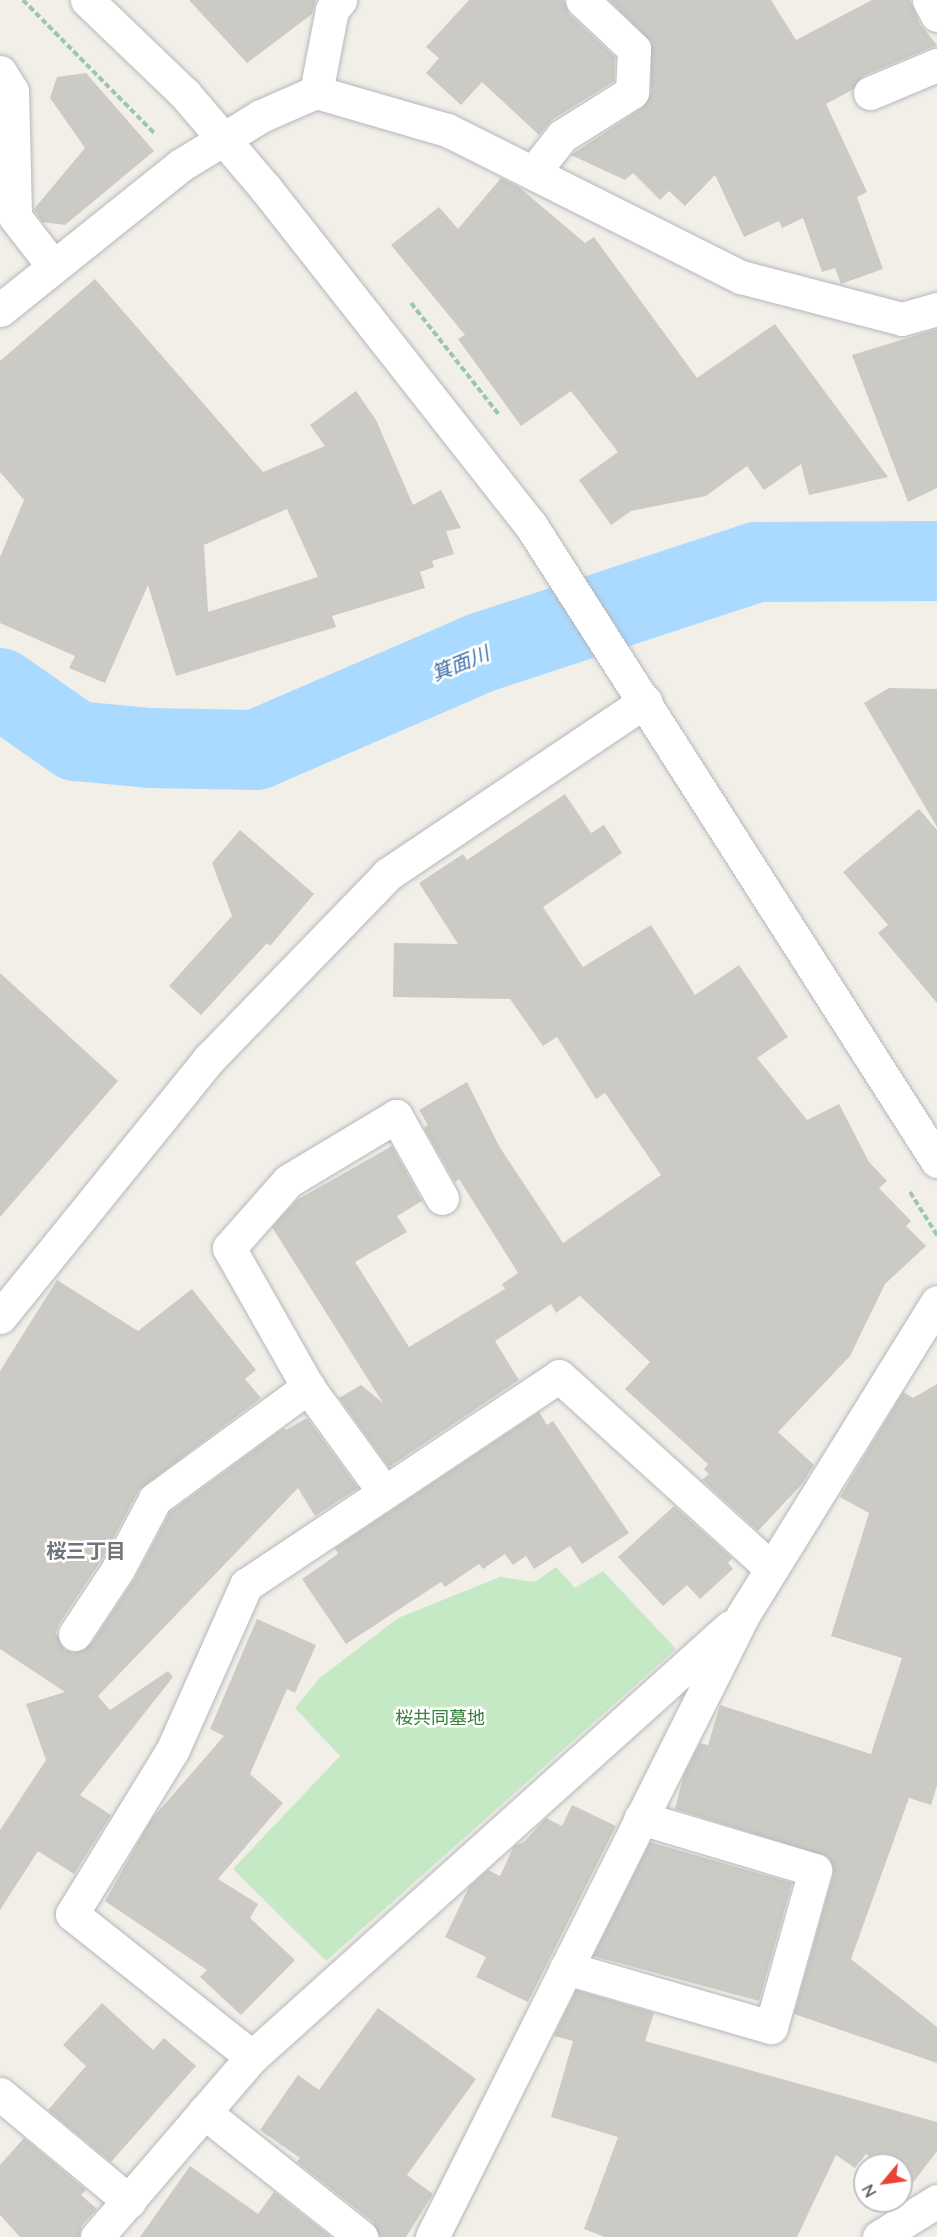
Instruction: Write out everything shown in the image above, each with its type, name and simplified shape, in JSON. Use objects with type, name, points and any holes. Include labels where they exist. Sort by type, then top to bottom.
[{"type":"street","points":[[87,0],[185,94],[530,524],[937,1161]]},
{"type":"street","points":[[316,92],[332,10],[340,0]]},
{"type":"street","points":[[533,173],[561,136],[632,92],[634,49],[582,0]]},
{"type":"street","points":[[928,0],[937,15]]},
{"type":"street","points":[[870,93],[937,65]]},
{"type":"street","points":[[0,72],[12,91],[15,217],[54,266]]},
{"type":"street","points":[[0,310],[222,138],[316,92],[447,130],[741,277],[902,319],[937,309]]},
{"type":"street","points":[[0,1317],[210,1058],[388,874],[645,701]]},
{"type":"street","points":[[384,1492],[308,1388],[229,1248],[288,1181],[396,1116],[442,1198]]},
{"type":"street","points":[[432,2237],[743,1615],[937,1302]]},
{"type":"street","points":[[252,2057],[72,1914],[173,1749],[246,1586],[559,1376],[772,1569]]},
{"type":"street","points":[[75,1634],[118,1569],[155,1499],[308,1388]]},
{"type":"street","points":[[97,2237],[252,2057],[743,1615]]},
{"type":"street","points":[[566,1968],[771,2027],[814,1870],[641,1818]]},
{"type":"street","points":[[0,2094],[129,2202]]},
{"type":"street","points":[[204,2112],[361,2237]]},
{"type":"street","points":[[879,2237],[937,2201]]},
{"type":"path","points":[[23,0],[149,125],[161,142]]},
{"type":"green space","name":"桜共同墓地","points":[[556,1567],[575,1588],[603,1571],[676,1649],[326,1961],[233,1869],[340,1756],[295,1708],[320,1678],[398,1618],[500,1577],[535,1582]]},
{"type":"building","points":[[189,0],[316,0],[312,14],[247,63]]},
{"type":"building","points":[[469,0],[564,0],[569,14],[615,57],[614,81],[552,120],[539,135],[482,82],[461,105],[426,73],[439,58],[426,47]]},
{"type":"building","points":[[609,0],[771,0],[796,40],[872,0],[910,0],[920,24],[937,45],[863,76],[852,90],[826,104],[867,192],[857,197],[883,269],[841,284],[835,268],[822,272],[803,218],[782,228],[779,221],[744,237],[715,175],[685,206],[669,191],[660,200],[633,173],[625,180],[571,155],[642,108],[651,93],[651,42]]},
{"type":"building","points":[[86,73],[154,151],[65,225],[42,222],[34,209],[85,148],[50,98],[57,77]]},
{"type":"building","points":[[501,178],[520,188],[585,243],[594,237],[697,378],[775,324],[888,477],[809,495],[801,464],[764,490],[747,466],[706,496],[631,511],[611,525],[579,480],[618,452],[571,391],[521,426],[458,339],[465,335],[391,245],[439,207],[458,229]]},
{"type":"building","points":[[95,279],[263,472],[325,446],[310,425],[356,391],[376,420],[413,505],[441,490],[461,528],[446,531],[454,554],[432,561],[434,567],[420,572],[425,588],[332,616],[336,627],[176,676],[148,585],[105,683],[69,668],[75,656],[0,623],[0,557],[24,500],[0,472],[0,361]],"holes":[[[287,509],[318,577],[208,612],[204,545]]]},
{"type":"building","points":[[937,329],[937,488],[908,502],[852,355]]},
{"type":"building","points":[[889,688],[937,689],[937,827],[864,703]]},
{"type":"building","points":[[565,794],[591,833],[604,825],[622,853],[543,907],[583,967],[651,925],[695,995],[739,965],[788,1037],[757,1058],[807,1120],[839,1104],[869,1162],[887,1181],[879,1188],[911,1221],[906,1226],[926,1246],[885,1284],[850,1356],[778,1432],[814,1465],[802,1484],[758,1531],[702,1480],[709,1474],[704,1469],[708,1464],[625,1389],[650,1362],[580,1296],[556,1313],[551,1304],[495,1341],[519,1380],[389,1467],[339,1398],[361,1385],[383,1403],[272,1227],[297,1200],[392,1146],[422,1201],[397,1216],[407,1232],[355,1262],[409,1347],[505,1289],[502,1284],[518,1273],[459,1179],[455,1182],[424,1128],[428,1125],[419,1110],[467,1082],[499,1146],[563,1243],[661,1175],[605,1093],[596,1099],[557,1037],[543,1046],[510,999],[393,997],[394,943],[458,944],[419,883],[463,854],[467,860]]},
{"type":"building","points":[[919,809],[937,830],[937,1003],[878,933],[888,925],[843,872]]},
{"type":"building","points":[[240,830],[314,894],[270,946],[267,943],[201,1015],[169,986],[232,916],[212,863]]},
{"type":"building","points":[[0,973],[118,1081],[0,1217]]},
{"type":"building","points":[[57,1280],[138,1331],[192,1289],[256,1370],[245,1379],[261,1398],[139,1490],[102,1559],[59,1624],[56,1633],[64,1649],[74,1653],[91,1644],[135,1578],[170,1512],[284,1428],[286,1430],[307,1418],[358,1488],[315,1516],[298,1488],[98,1696],[110,1710],[168,1671],[173,1677],[80,1795],[111,1815],[74,1874],[38,1851],[0,1910],[0,1830],[46,1760],[26,1704],[65,1692],[0,1649],[0,1371]]},
{"type":"building","points":[[937,1384],[937,1785],[931,1805],[909,1798],[851,1959],[937,2027],[937,2063],[794,2014],[833,1875],[828,1857],[675,1809],[683,1777],[700,1743],[708,1745],[720,1705],[871,1754],[902,1658],[831,1636],[869,1513],[840,1497],[903,1392],[913,1398]]},
{"type":"building","points":[[539,1412],[547,1425],[553,1421],[629,1533],[582,1564],[570,1546],[534,1569],[526,1556],[513,1565],[505,1554],[483,1569],[479,1564],[445,1587],[441,1582],[346,1644],[302,1579],[338,1554],[335,1548]]},
{"type":"building","points":[[674,1506],[732,1558],[728,1563],[733,1569],[700,1599],[687,1585],[663,1606],[618,1557]]},
{"type":"building","points":[[257,1619],[316,1645],[295,1693],[287,1689],[250,1774],[283,1803],[218,1879],[258,1904],[250,1918],[295,1960],[241,2015],[200,1977],[207,1970],[105,1901],[151,1820],[224,1736],[210,1729]]},
{"type":"building","points":[[572,1805],[616,1826],[528,2002],[476,1977],[486,1957],[445,1937],[469,1887],[488,1870],[500,1876],[514,1846],[524,1842],[546,1818],[562,1826]]},
{"type":"building","points":[[650,1842],[792,1883],[759,2001],[593,1956]]},
{"type":"building","points":[[576,1990],[654,2013],[645,2041],[937,2122],[937,2151],[913,2183],[913,2153],[853,2153],[853,2167],[836,2155],[797,2237],[605,2237],[584,2229],[618,2137],[551,2117],[573,2041],[554,2036]]},
{"type":"building","points":[[102,2003],[153,2050],[164,2038],[196,2066],[111,2162],[48,2110],[86,2066],[63,2045]]},
{"type":"building","points":[[378,2008],[476,2079],[407,2175],[433,2194],[406,2237],[379,2237],[373,2222],[297,2162],[300,2158],[260,2130],[298,2075],[319,2090]]},
{"type":"building","points":[[24,2138],[86,2190],[81,2195],[97,2209],[82,2225],[79,2237],[20,2237],[0,2215],[0,2165]]},
{"type":"building","points":[[190,2166],[258,2214],[274,2192],[331,2237],[140,2237]]},
{"type":"waterway","name":"箕面川","points":[[0,688],[76,741],[150,748],[256,750],[480,653],[757,562],[937,561]]},
{"type":"district","name":"桜三丁目","points":[[86,1550]]}]
